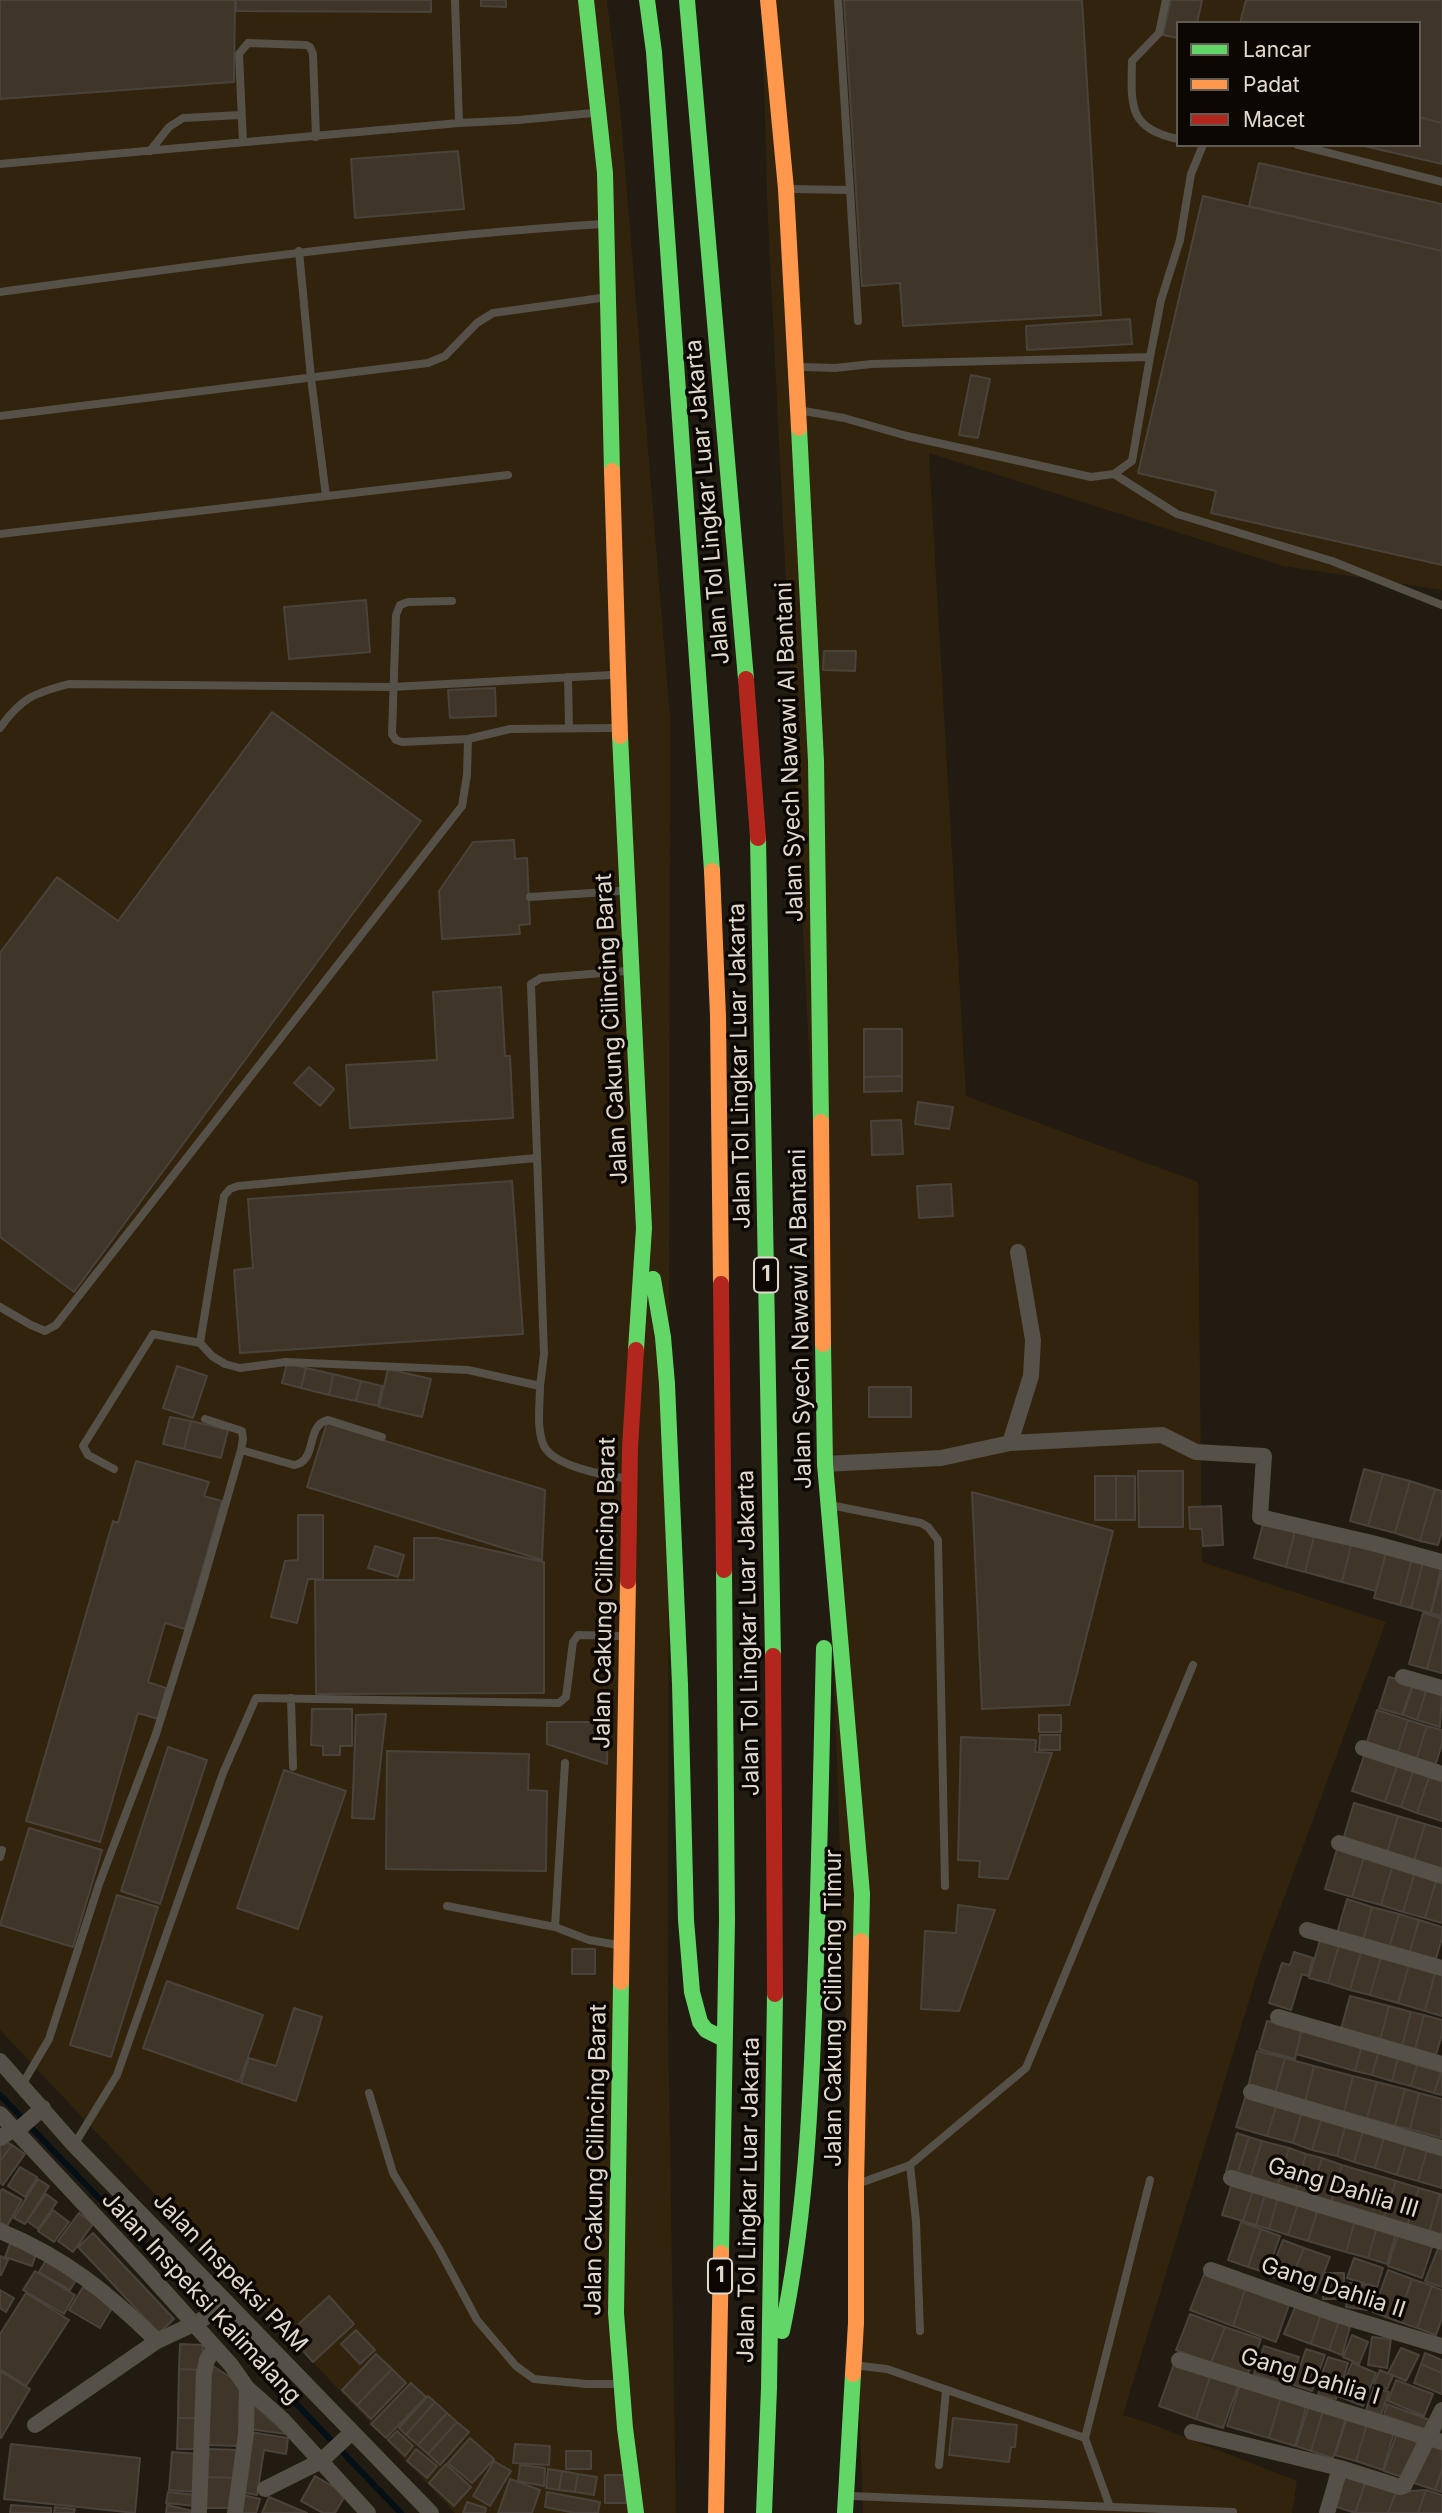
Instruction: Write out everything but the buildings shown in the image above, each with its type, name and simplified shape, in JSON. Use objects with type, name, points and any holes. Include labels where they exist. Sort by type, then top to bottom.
[{"type":"highway","points":[[586,0],[605,173],[617,674]]},
{"type":"highway","name":"Jalan Tol Lingkar Luar Jakarta","points":[[648,0],[710,816],[718,1016],[727,1921],[716,2513]]},
{"type":"highway","name":"Jalan Tol Lingkar Luar Jakarta","points":[[687,0],[757,812],[776,1910],[769,2388],[764,2513]]},
{"type":"highway","name":"Jalan Syech Nawawi Al Bantani","points":[[768,0],[786,189],[816,761],[825,1464],[828,1504]]},
{"type":"highway","name":"Jalan Cakung Cilincing Barat","points":[[617,674],[645,1228],[630,1448],[616,2313],[625,2428],[636,2513]]},
{"type":"highway","points":[[645,1228],[663,1337],[667,1384],[679,1658],[686,1920],[692,1992],[700,2022],[706,2031],[724,2039]]},
{"type":"highway","points":[[769,2388],[795,2277],[809,2132],[815,2005],[828,1504]]},
{"type":"highway","name":"Jalan Cakung Cilincing Timur","points":[[828,1504],[862,1894],[856,2323],[845,2513]]},
{"type":"street","points":[[1010,1443],[1031,1376],[1033,1340],[1018,1252]]},
{"type":"street","points":[[825,1464],[941,1458],[1010,1443],[1162,1435],[1196,1452],[1264,1456],[1260,1517],[1442,1562]]},
{"type":"street","points":[[1403,1677],[1442,1688]]},
{"type":"street","points":[[1363,1748],[1442,1774]]},
{"type":"street","points":[[1339,1843],[1442,1876]]},
{"type":"street","points":[[1307,1930],[1442,1968]]},
{"type":"street","points":[[1278,2017],[1442,2064]]},
{"type":"street","name":"Jalan Inspeksi PAM","points":[[0,2061],[223,2307],[349,2435],[431,2513]]},
{"type":"street","points":[[1251,2092],[1442,2148]]},
{"type":"street","points":[[11,2131],[42,2110]]},
{"type":"street","name":"Jalan Inspeksi Kalimalang","points":[[0,2114],[11,2131],[196,2323],[247,2388],[323,2459],[368,2513]]},
{"type":"street","name":"Gang Dahlia III","points":[[1231,2178],[1442,2242]]},
{"type":"street","points":[[0,2231],[70,2266],[112,2298],[157,2341]]},
{"type":"street","name":"Gang Dahlia II","points":[[1211,2270],[1335,2314],[1442,2346]]},
{"type":"street","points":[[35,2425],[157,2341],[223,2307]]},
{"type":"street","points":[[199,2513],[204,2372],[215,2347]]},
{"type":"street","name":"Gang Dahlia I","points":[[1179,2360],[1435,2439]]},
{"type":"street","points":[[235,2513],[246,2434],[247,2388]]},
{"type":"street","points":[[1192,2432],[1340,2468],[1396,2487],[1404,2486],[1435,2439],[1442,2410]]},
{"type":"street","points":[[265,2488],[323,2459],[349,2435]]},
{"type":"street","points":[[1333,2511],[1340,2468]]},
{"type":"lane","points":[[455,0],[459,123]]},
{"type":"lane","points":[[838,0],[858,321]]},
{"type":"lane","points":[[1166,0],[1158,33],[1132,61],[1131,98],[1137,116],[1148,128],[1157,135],[1176,139]]},
{"type":"lane","points":[[243,142],[239,54],[248,44],[310,47],[313,54],[316,137]]},
{"type":"lane","points":[[0,164],[598,113]]},
{"type":"lane","points":[[150,150],[169,127],[183,118],[241,115]]},
{"type":"lane","points":[[799,411],[844,418],[906,436],[1091,477],[1114,474],[1132,461],[1161,300],[1180,240],[1191,174],[1201,147]]},
{"type":"lane","points":[[1306,147],[1442,182]]},
{"type":"lane","points":[[786,189],[849,190]]},
{"type":"lane","points":[[0,292],[299,251],[496,231],[606,224]]},
{"type":"lane","points":[[299,251],[326,496]]},
{"type":"lane","points":[[0,416],[428,363],[445,356],[477,323],[493,313],[608,297]]},
{"type":"lane","points":[[797,367],[1150,358]]},
{"type":"lane","points":[[1114,474],[1177,514],[1332,561],[1442,605]]},
{"type":"lane","points":[[0,534],[508,475]]},
{"type":"lane","points":[[452,601],[408,602],[400,605],[396,615],[393,687],[393,734],[396,740],[468,739],[510,729],[620,728]]},
{"type":"lane","points":[[0,728],[13,709],[36,693],[69,684],[393,687],[617,674]]},
{"type":"lane","points":[[568,677],[569,728]]},
{"type":"lane","points":[[0,1307],[45,1331],[56,1325],[462,806],[467,775],[468,739]]},
{"type":"lane","points":[[530,897],[627,890]]},
{"type":"lane","points":[[630,1480],[590,1472],[553,1456],[545,1448],[540,1432],[540,1386],[544,1354],[531,984],[541,978],[631,971]]},
{"type":"lane","points":[[200,1343],[224,1196],[230,1189],[536,1158]]},
{"type":"lane","points":[[114,1469],[88,1455],[83,1446],[150,1336],[156,1334],[200,1343],[212,1356],[225,1364],[240,1368],[286,1362],[468,1370],[540,1386]]},
{"type":"lane","points":[[22,2085],[49,2039],[99,1884],[156,1734],[241,1450],[242,1431],[205,1419]]},
{"type":"lane","points":[[241,1450],[293,1465],[301,1464],[306,1460],[316,1427],[328,1420],[382,1437]]},
{"type":"lane","points":[[828,1504],[920,1523],[929,1527],[938,1540],[945,1886]]},
{"type":"lane","points":[[74,2145],[117,2076],[223,1773],[258,1697],[559,1703],[566,1697],[573,1642],[578,1635],[625,1636]]},
{"type":"lane","points":[[856,2185],[910,2165],[1026,2068],[1193,1665]]},
{"type":"lane","points":[[291,1698],[293,1767]]},
{"type":"lane","points":[[555,1927],[565,1763]]},
{"type":"lane","points":[[447,1906],[555,1927],[589,1940],[621,1946]]},
{"type":"lane","points":[[369,2093],[393,2173],[439,2249],[477,2320],[516,2366],[534,2379],[622,2384]]},
{"type":"lane","points":[[910,2165],[917,2235],[920,2331]]},
{"type":"lane","points":[[1110,2507],[1085,2438],[1150,2180]]},
{"type":"lane","points":[[854,2365],[887,2370],[1085,2438]]},
{"type":"lane","points":[[939,2465],[946,2390]]},
{"type":"lane","points":[[846,2496],[1233,2512]]},
{"type":"shaded area","points":[[0,0],[607,0],[620,107],[670,717],[668,2021],[676,2513],[455,2513],[0,2030]]},
{"type":"shaded area","points":[[762,0],[1442,0],[1442,590],[1283,566],[929,453],[966,1096],[1198,1182],[1202,1562],[1386,1622],[1263,1955],[1123,2415],[1297,2481],[1292,2513],[863,2513],[820,1277],[767,199]]},
{"type":"waterway","points":[[0,2095],[401,2513]]},
{"type":"traffic: fast","points":[[586,0],[605,173],[612,471]]},
{"type":"traffic: fast","points":[[647,0],[654,52],[712,871]]},
{"type":"traffic: fast","points":[[687,0],[746,679]]},
{"type":"traffic: fast","points":[[799,428],[816,761],[821,1122]]},
{"type":"traffic: fast","points":[[620,736],[644,1228],[636,1350]]},
{"type":"traffic: fast","points":[[758,838],[773,1656]]},
{"type":"traffic: fast","points":[[653,1279],[663,1337],[667,1384],[680,1684],[686,1920],[692,1992],[700,2022],[706,2030],[724,2039]]},
{"type":"traffic: fast","points":[[823,1344],[825,1464],[862,1894],[861,1941]]},
{"type":"traffic: fast","points":[[721,2253],[727,1921],[724,1570]]},
{"type":"traffic: fast","points":[[782,2331],[801,2213],[810,2094],[824,1648]]},
{"type":"traffic: fast","points":[[621,1982],[616,2313],[625,2428],[636,2513]]},
{"type":"traffic: fast","points":[[764,2513],[769,2388],[775,1994]]},
{"type":"traffic: fast","points":[[845,2513],[853,2374]]},
{"type":"traffic: slow","points":[[768,0],[786,189],[799,428]]},
{"type":"traffic: slow","points":[[612,471],[620,736]]},
{"type":"traffic: slow","points":[[712,871],[718,1016],[721,1284]]},
{"type":"traffic: slow","points":[[821,1122],[823,1344]]},
{"type":"traffic: slow","points":[[621,1982],[628,1581]]},
{"type":"traffic: slow","points":[[853,2374],[861,1941]]},
{"type":"traffic: slow","points":[[716,2513],[721,2253]]},
{"type":"traffic: jam","points":[[746,679],[758,838]]},
{"type":"traffic: jam","points":[[721,1284],[724,1570]]},
{"type":"traffic: jam","points":[[628,1581],[630,1448],[636,1350]]},
{"type":"traffic: jam","points":[[773,1656],[775,1994]]}]
